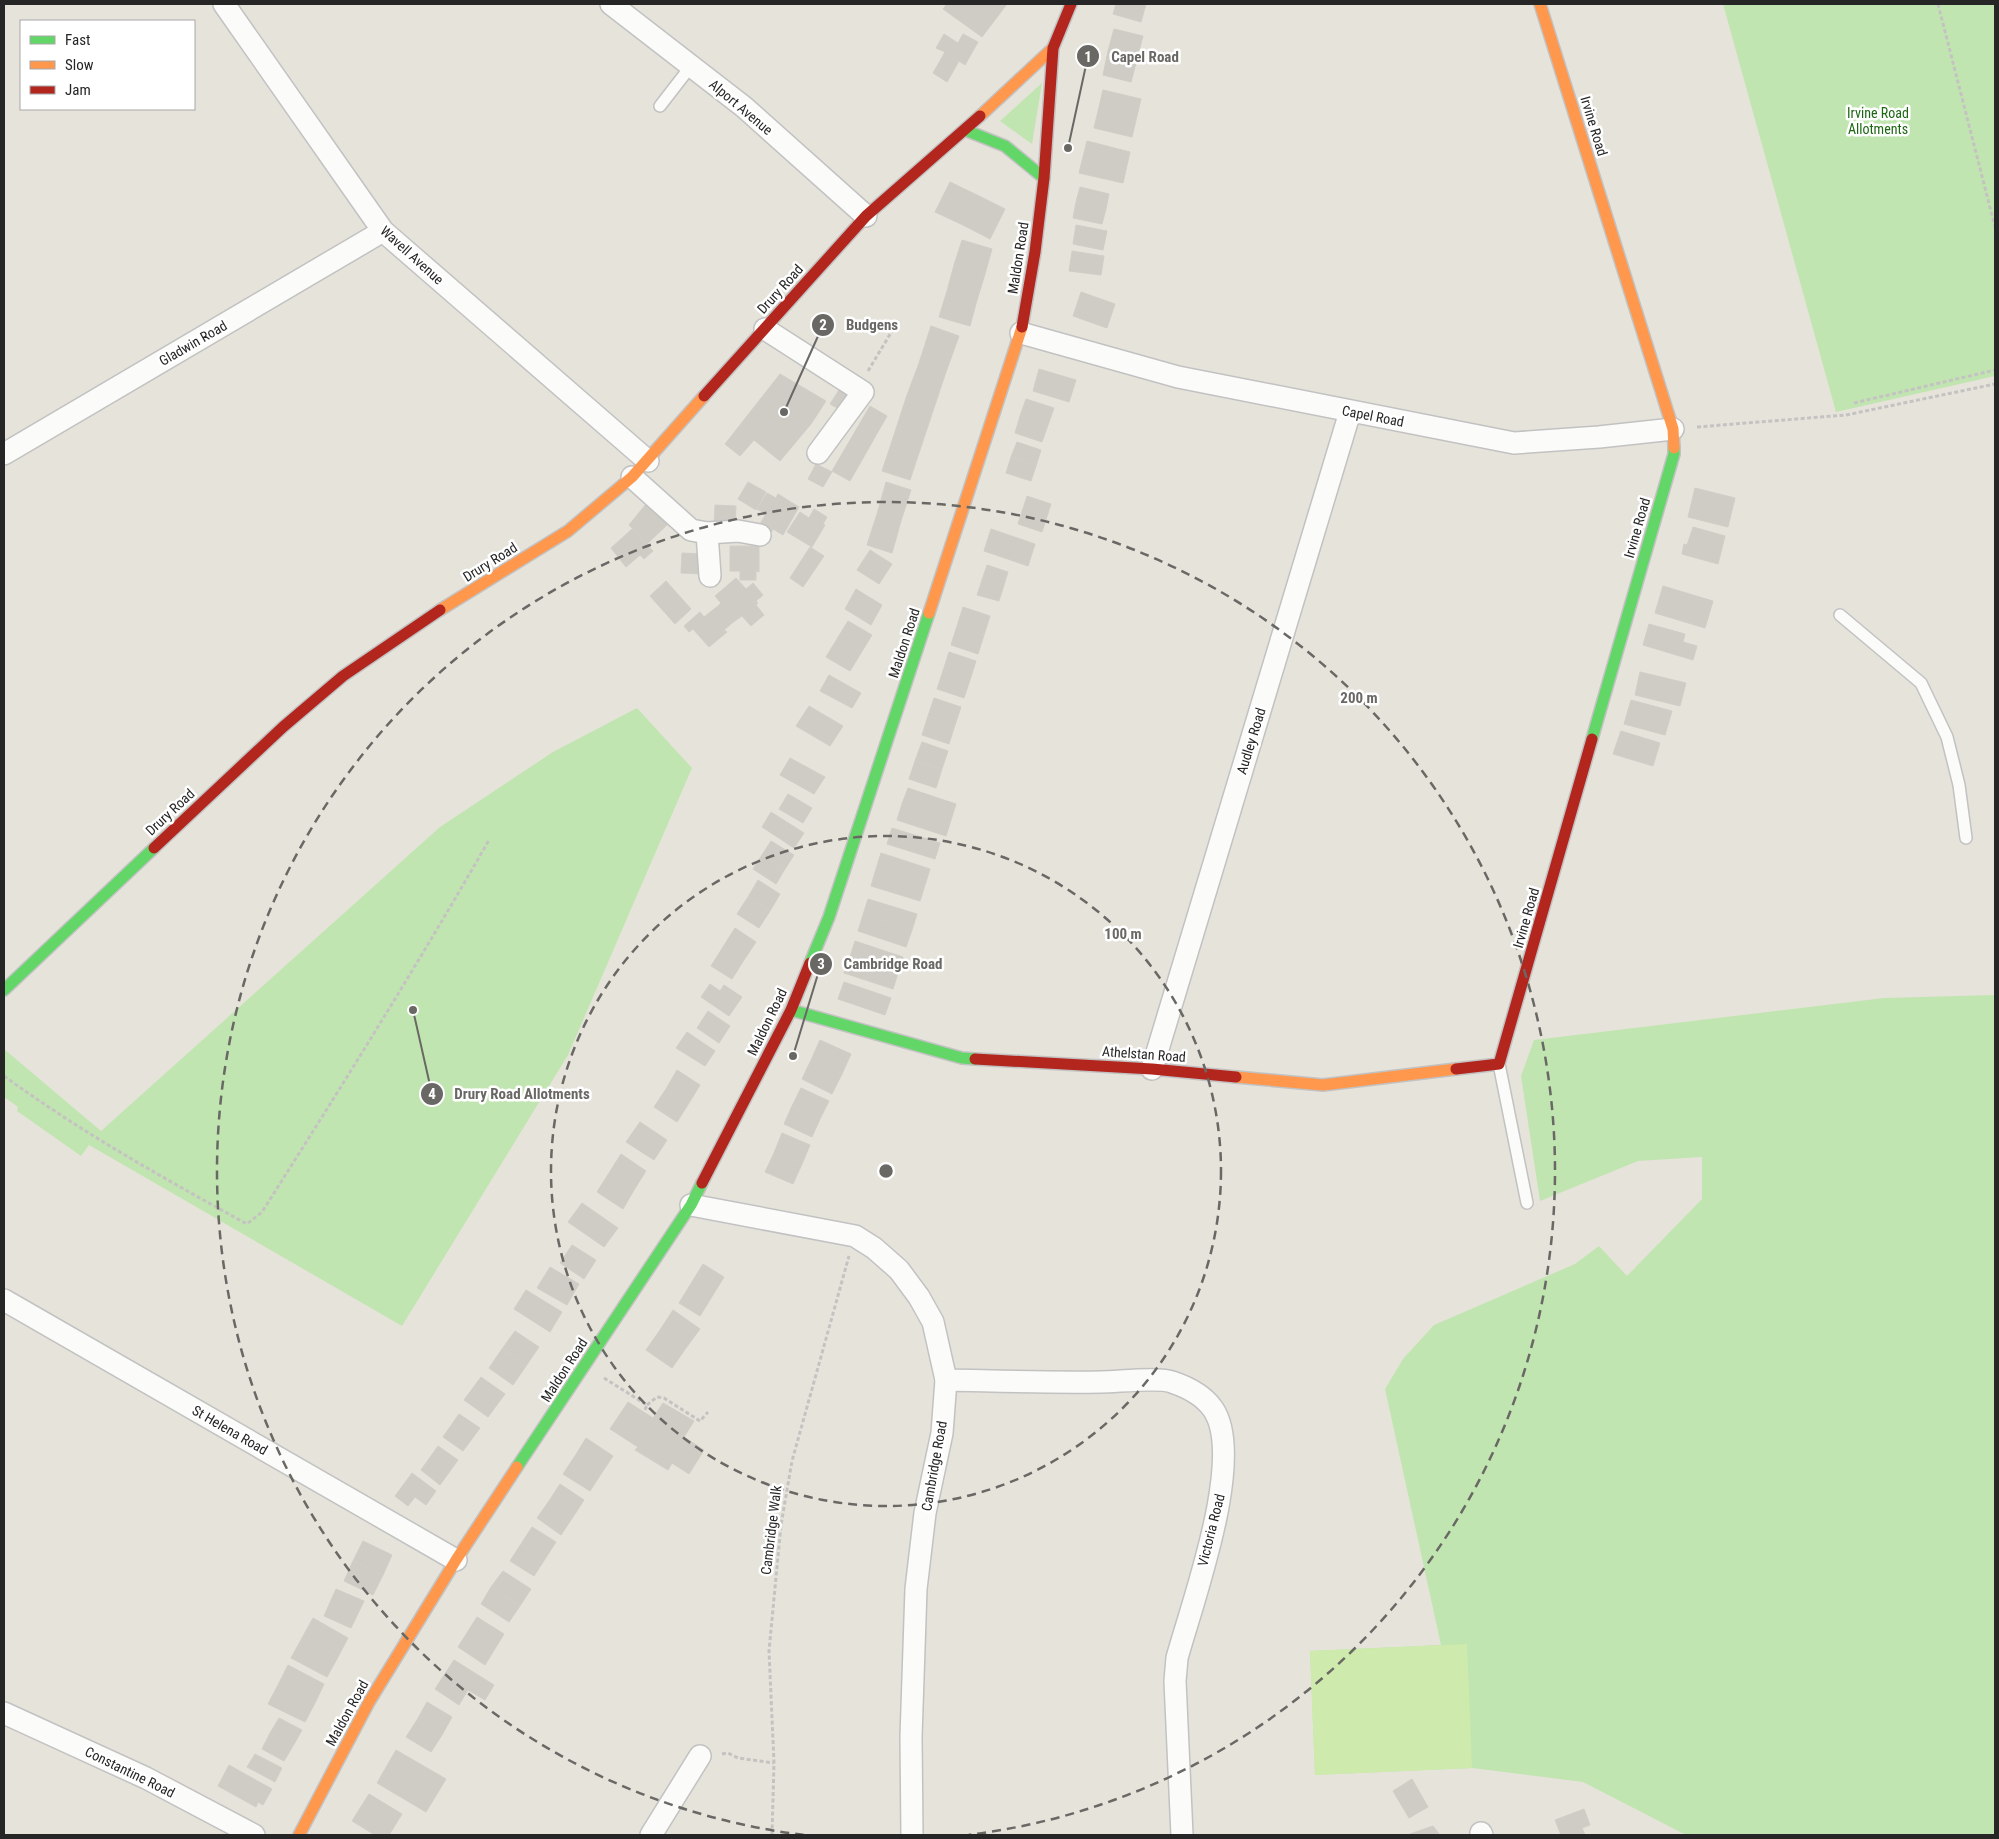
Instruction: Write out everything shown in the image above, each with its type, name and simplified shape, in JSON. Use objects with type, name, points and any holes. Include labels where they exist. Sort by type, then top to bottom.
[{"type":"main road","points":[[1054,48],[1071,4]]},
{"type":"main road","name":"Irvine Road","points":[[1499,1064],[1674,454],[1673,428],[1540,4]]},
{"type":"main road","name":"Drury Road","points":[[4,990],[283,726],[343,676],[422,621],[568,532],[632,477],[866,216],[965,130],[1054,48]]},
{"type":"main road","name":"Maldon Road","points":[[298,1835],[369,1702],[456,1560],[690,1204],[791,1010],[829,917],[855,841],[1020,333],[1035,252],[1044,178],[1054,48]]},
{"type":"main road","points":[[965,130],[1005,146],[1044,178]]},
{"type":"main road","name":"Athelstan Road","points":[[791,1010],[962,1058],[1152,1069],[1323,1085],[1499,1064]]},
{"type":"street","name":"Wavell Avenue","points":[[224,4],[383,231],[648,461]]},
{"type":"street","name":"Alport Avenue","points":[[611,4],[744,107],[866,216]]},
{"type":"street","name":"Gladwin Road","points":[[4,454],[383,231]]},
{"type":"street","points":[[765,329],[863,392],[818,453]]},
{"type":"street","name":"Capel Road","points":[[1020,333],[1178,377],[1514,443],[1599,437],[1673,428]]},
{"type":"street","name":"Audley Road","points":[[1152,1069],[1350,412]]},
{"type":"street","points":[[632,477],[691,530],[707,533],[738,532],[760,535]]},
{"type":"street","points":[[707,533],[707,568],[710,576]]},
{"type":"street","name":"Cambridge Road","points":[[690,1204],[855,1236],[874,1248],[899,1270],[919,1297],[933,1322],[946,1380],[942,1433],[924,1513],[916,1589],[911,1737],[912,1835]]},
{"type":"street","name":"St Helena Road","points":[[4,1300],[456,1560]]},
{"type":"street","name":"Victoria Road","points":[[946,1380],[1065,1383],[1171,1381],[1196,1393],[1213,1409],[1221,1430],[1225,1452],[1220,1505],[1177,1658],[1175,1681],[1182,1835]]},
{"type":"street","name":"Constantine Road","points":[[4,1713],[146,1778],[254,1835]]},
{"type":"street","points":[[651,1835],[700,1756]]},
{"type":"lane","points":[[660,106],[691,66]]},
{"type":"lane","points":[[1840,614],[1921,683],[1948,737],[1959,785],[1966,838]]},
{"type":"lane","points":[[1499,1064],[1527,1203]]},
{"type":"path","points":[[1938,4],[1995,227]]},
{"type":"path","points":[[858,388],[892,331],[881,324]]},
{"type":"path","points":[[1854,402],[1995,370]]},
{"type":"path","points":[[1673,428],[1846,415],[1995,384]]},
{"type":"path","points":[[4,1076],[58,1115],[120,1154],[247,1224],[262,1212],[337,1094],[429,945],[490,840]]},
{"type":"path","name":"Cambridge Walk","points":[[772,1835],[774,1763],[769,1651],[781,1524],[792,1461],[855,1236]]},
{"type":"path","points":[[628,1393],[647,1405]]},
{"type":"path","points":[[644,1412],[647,1405],[657,1397],[664,1398],[700,1421],[708,1412]]},
{"type":"path","points":[[700,1756],[728,1753],[738,1758],[774,1763]]},
{"type":"green space","name":"Irvine Road Allotments","points":[[1723,4],[1995,4],[1995,376],[1836,412]]},
{"type":"green space","points":[[1042,83],[1032,144],[1000,121]]},
{"type":"green space","points":[[637,708],[692,768],[568,1055],[402,1326],[89,1145],[81,1156],[17,1111],[18,1107],[4,1097],[4,1049],[101,1131],[440,827],[553,752]]},
{"type":"green space","points":[[1995,995],[1995,1835],[1686,1835],[1583,1782],[1472,1768],[1315,1775],[1310,1651],[1441,1645],[1385,1389],[1403,1359],[1434,1325],[1575,1264],[1599,1246],[1627,1276],[1702,1199],[1702,1157],[1638,1161],[1540,1201],[1521,1076],[1534,1040],[1884,998]]},
{"type":"green space","points":[[1467,1644],[1472,1768],[1315,1775],[1310,1651]]},
{"type":"building","points":[[947,4],[1007,4],[982,37],[943,9]]},
{"type":"building","points":[[1116,4],[1146,4],[1141,22],[1113,14]]},
{"type":"building","points":[[1114,29],[1143,36],[1137,59],[1108,51]]},
{"type":"building","points":[[944,34],[958,43],[963,34],[978,42],[965,65],[959,61],[947,82],[933,73],[945,52],[936,48]]},
{"type":"building","points":[[1108,51],[1137,59],[1131,82],[1103,75]]},
{"type":"building","points":[[1103,90],[1141,99],[1132,137],[1094,128]]},
{"type":"building","points":[[1087,141],[1130,152],[1123,183],[1079,173]]},
{"type":"building","points":[[950,182],[977,195],[963,225],[935,212]]},
{"type":"building","points":[[1080,187],[1109,194],[1106,209],[1076,202]]},
{"type":"building","points":[[977,195],[1005,209],[990,239],[963,225]]},
{"type":"building","points":[[1076,202],[1106,209],[1102,224],[1073,218]]},
{"type":"building","points":[[1076,225],[1107,231],[1103,250],[1073,244]]},
{"type":"building","points":[[962,240],[992,249],[985,274],[954,265]]},
{"type":"building","points":[[1072,251],[1104,256],[1101,275],[1069,271]]},
{"type":"building","points":[[954,265],[985,274],[977,300],[947,291]]},
{"type":"building","points":[[947,291],[977,300],[970,326],[939,317]]},
{"type":"building","points":[[1081,292],[1115,304],[1107,328],[1073,316]]},
{"type":"building","points":[[931,326],[959,336],[946,372],[919,363]]},
{"type":"building","points":[[919,363],[946,372],[934,408],[906,398]]},
{"type":"building","points":[[1039,369],[1076,380],[1069,402],[1033,391]]},
{"type":"building","points":[[780,374],[826,401],[811,424],[780,461],[754,440],[740,456],[725,444]]},
{"type":"building","points":[[839,390],[851,397],[843,411],[830,404]]},
{"type":"building","points":[[906,398],[934,408],[922,444],[894,435]]},
{"type":"building","points":[[1026,399],[1054,408],[1048,425],[1020,416]]},
{"type":"building","points":[[870,406],[887,416],[850,481],[832,471]]},
{"type":"building","points":[[1020,416],[1048,425],[1042,442],[1015,433]]},
{"type":"building","points":[[894,435],[922,444],[910,480],[882,471]]},
{"type":"building","points":[[1017,442],[1041,450],[1036,466],[1011,457]]},
{"type":"building","points":[[1011,457],[1036,466],[1031,481],[1006,473]]},
{"type":"building","points":[[816,464],[832,472],[823,487],[808,479]]},
{"type":"building","points":[[748,482],[766,492],[756,510],[738,499]]},
{"type":"building","points":[[886,482],[911,490],[901,521],[877,514]]},
{"type":"building","points":[[1695,488],[1735,498],[1728,527],[1688,517]]},
{"type":"building","points":[[767,493],[776,498],[778,494],[799,507],[783,535],[773,529],[769,536],[757,529],[766,514],[757,509]]},
{"type":"building","points":[[1027,496],[1051,504],[1042,532],[1018,524]]},
{"type":"building","points":[[646,504],[649,507],[651,505],[669,523],[647,544],[629,525]]},
{"type":"building","points":[[715,505],[736,506],[735,527],[714,526]]},
{"type":"building","points":[[814,509],[827,517],[823,524],[825,525],[812,547],[787,532],[800,512],[809,518]]},
{"type":"building","points":[[877,514],[901,521],[892,553],[867,545]]},
{"type":"building","points":[[1693,527],[1725,536],[1718,564],[1682,554],[1684,544],[1687,545]]},
{"type":"building","points":[[632,529],[653,551],[644,559],[640,555],[626,567],[611,548]]},
{"type":"building","points":[[991,529],[1035,544],[1028,566],[984,551]]},
{"type":"building","points":[[730,546],[759,546],[759,572],[756,571],[756,580],[740,580],[740,571],[730,571]]},
{"type":"building","points":[[810,547],[824,556],[803,587],[790,578]]},
{"type":"building","points":[[870,550],[892,564],[879,584],[857,570]]},
{"type":"building","points":[[682,553],[703,554],[702,574],[681,573]]},
{"type":"building","points":[[987,565],[1008,572],[999,601],[977,595]]},
{"type":"building","points":[[736,578],[746,589],[753,583],[763,595],[756,601],[758,603],[756,605],[764,615],[751,626],[742,616],[732,623],[718,606],[721,603],[715,596]]},
{"type":"building","points":[[666,581],[691,609],[675,624],[650,596]]},
{"type":"building","points":[[1663,586],[1713,601],[1705,628],[1655,613]]},
{"type":"building","points":[[856,589],[882,605],[871,625],[845,609]]},
{"type":"building","points":[[718,606],[732,623],[724,630],[727,632],[709,647],[693,629],[689,632],[684,626],[700,612],[704,617]]},
{"type":"building","points":[[963,607],[990,616],[984,635],[957,626]]},
{"type":"building","points":[[848,621],[872,635],[861,653],[837,639]]},
{"type":"building","points":[[1649,624],[1685,634],[1683,642],[1697,646],[1693,660],[1643,645]]},
{"type":"building","points":[[957,626],[984,635],[978,654],[951,645]]},
{"type":"building","points":[[837,639],[861,653],[850,671],[826,657]]},
{"type":"building","points":[[949,652],[976,661],[970,680],[943,671]]},
{"type":"building","points":[[943,671],[970,680],[964,698],[937,689]]},
{"type":"building","points":[[1640,672],[1686,683],[1680,706],[1635,695]]},
{"type":"building","points":[[829,675],[861,693],[852,708],[820,691]]},
{"type":"building","points":[[934,698],[961,707],[955,725],[928,716]]},
{"type":"building","points":[[1631,700],[1672,711],[1665,735],[1624,724]]},
{"type":"building","points":[[809,706],[843,726],[830,746],[796,726]]},
{"type":"building","points":[[928,716],[955,725],[949,744],[922,735]]},
{"type":"building","points":[[1621,731],[1660,743],[1653,766],[1613,754]]},
{"type":"building","points":[[922,742],[948,751],[942,769],[915,761]]},
{"type":"building","points":[[790,758],[825,777],[814,794],[780,775]]},
{"type":"building","points":[[915,761],[942,769],[936,788],[909,779]]},
{"type":"building","points":[[908,788],[956,804],[951,820],[902,804]]},
{"type":"building","points":[[788,794],[812,808],[803,823],[779,809]]},
{"type":"building","points":[[902,804],[951,820],[946,836],[897,820]]},
{"type":"building","points":[[771,812],[804,833],[794,848],[762,827]]},
{"type":"building","points":[[892,828],[940,843],[935,859],[887,844]]},
{"type":"building","points":[[771,841],[794,855],[785,869],[762,855]]},
{"type":"building","points":[[881,853],[930,869],[925,885],[876,869]]},
{"type":"building","points":[[762,855],[785,869],[776,884],[753,869]]},
{"type":"building","points":[[876,869],[925,885],[920,901],[871,886]]},
{"type":"building","points":[[758,880],[780,894],[770,911],[748,897]]},
{"type":"building","points":[[748,897],[770,911],[759,928],[737,914]]},
{"type":"building","points":[[868,899],[917,914],[912,930],[863,915]]},
{"type":"building","points":[[863,915],[912,930],[906,947],[858,931]]},
{"type":"building","points":[[735,928],[756,942],[744,960],[723,947]]},
{"type":"building","points":[[855,941],[903,957],[898,973],[850,957]]},
{"type":"building","points":[[723,947],[744,960],[732,979],[711,966]]},
{"type":"building","points":[[850,957],[898,973],[893,989],[844,973]]},
{"type":"building","points":[[844,982],[891,998],[885,1015],[838,999]]},
{"type":"building","points":[[710,984],[720,991],[724,985],[742,997],[729,1016],[701,997]]},
{"type":"building","points":[[708,1011],[730,1026],[719,1043],[697,1028]]},
{"type":"building","points":[[687,1032],[715,1051],[705,1066],[676,1048]]},
{"type":"building","points":[[820,1040],[851,1054],[842,1074],[811,1060]]},
{"type":"building","points":[[811,1060],[842,1074],[832,1094],[802,1079]]},
{"type":"building","points":[[677,1070],[700,1085],[689,1103],[666,1089]]},
{"type":"building","points":[[801,1088],[829,1101],[820,1119],[792,1106]]},
{"type":"building","points":[[666,1089],[689,1103],[677,1122],[654,1107]]},
{"type":"building","points":[[792,1106],[820,1119],[812,1137],[784,1124]]},
{"type":"building","points":[[640,1122],[667,1140],[654,1160],[626,1142]]},
{"type":"building","points":[[782,1133],[810,1145],[802,1164],[774,1153]]},
{"type":"building","points":[[774,1153],[802,1164],[793,1184],[765,1172]]},
{"type":"building","points":[[621,1154],[646,1171],[634,1190],[609,1173]]},
{"type":"building","points":[[609,1173],[634,1190],[623,1209],[597,1192]]},
{"type":"building","points":[[582,1203],[618,1228],[604,1247],[568,1222]]},
{"type":"building","points":[[572,1245],[596,1260],[584,1279],[560,1263]]},
{"type":"building","points":[[703,1264],[724,1277],[700,1316],[679,1303]]},
{"type":"building","points":[[550,1267],[579,1284],[567,1305],[537,1288]]},
{"type":"building","points":[[526,1290],[562,1312],[550,1332],[514,1309]]},
{"type":"building","points":[[673,1310],[700,1329],[686,1348],[660,1330]]},
{"type":"building","points":[[660,1330],[686,1348],[672,1368],[646,1350]]},
{"type":"building","points":[[515,1331],[539,1347],[526,1366],[502,1349]]},
{"type":"building","points":[[502,1349],[526,1366],[513,1385],[489,1368]]},
{"type":"building","points":[[481,1377],[505,1394],[488,1417],[464,1400]]},
{"type":"building","points":[[628,1402],[653,1418],[663,1403],[694,1421],[684,1437],[704,1450],[689,1474],[672,1463],[668,1470],[635,1450],[638,1447],[610,1429]]},
{"type":"building","points":[[459,1414],[480,1428],[463,1451],[443,1437]]},
{"type":"building","points":[[586,1438],[613,1456],[601,1474],[575,1456]]},
{"type":"building","points":[[438,1446],[458,1460],[440,1485],[421,1470]]},
{"type":"building","points":[[575,1456],[601,1474],[590,1491],[563,1474]]},
{"type":"building","points":[[412,1473],[436,1491],[426,1505],[415,1497],[408,1506],[395,1496]]},
{"type":"building","points":[[560,1484],[584,1500],[573,1517],[549,1501]]},
{"type":"building","points":[[549,1501],[573,1517],[561,1535],[537,1518]]},
{"type":"building","points":[[532,1527],[556,1542],[545,1559],[521,1544]]},
{"type":"building","points":[[363,1541],[392,1555],[383,1575],[353,1561]]},
{"type":"building","points":[[521,1544],[545,1559],[534,1576],[510,1561]]},
{"type":"building","points":[[353,1561],[383,1575],[373,1595],[344,1581]]},
{"type":"building","points":[[503,1571],[531,1589],[520,1606],[491,1587]]},
{"type":"building","points":[[491,1587],[520,1606],[509,1622],[481,1604]]},
{"type":"building","points":[[336,1589],[364,1601],[351,1628],[324,1616]]},
{"type":"building","points":[[477,1617],[504,1634],[485,1665],[458,1647]]},
{"type":"building","points":[[313,1618],[348,1638],[338,1657],[302,1638]]},
{"type":"building","points":[[302,1638],[338,1657],[327,1677],[291,1658]]},
{"type":"building","points":[[454,1660],[494,1685],[485,1700],[468,1690],[459,1705],[435,1689]]},
{"type":"building","points":[[288,1665],[324,1684],[315,1703],[278,1685]]},
{"type":"building","points":[[278,1685],[315,1703],[305,1722],[268,1704]]},
{"type":"building","points":[[427,1702],[452,1717],[442,1735],[417,1720]]},
{"type":"building","points":[[279,1718],[302,1730],[293,1746],[270,1733]]},
{"type":"building","points":[[417,1720],[442,1735],[431,1752],[406,1737]]},
{"type":"building","points":[[270,1733],[293,1746],[284,1761],[262,1749]]},
{"type":"building","points":[[396,1750],[446,1779],[426,1812],[377,1783]]},
{"type":"building","points":[[255,1754],[282,1768],[275,1782],[247,1767]]},
{"type":"building","points":[[229,1765],[272,1789],[263,1805],[258,1802],[256,1807],[218,1786]]},
{"type":"building","points":[[1412,1779],[1428,1807],[1409,1818],[1393,1791]]},
{"type":"building","points":[[369,1794],[402,1814],[389,1835],[375,1835],[352,1821]]},
{"type":"building","points":[[1584,1809],[1590,1825],[1582,1828],[1585,1835],[1561,1835],[1555,1820]]},
{"type":"building","points":[[1433,1826],[1440,1835],[1407,1835]]},
{"type":"traffic: fast","points":[[965,130],[1005,146],[1044,178]]},
{"type":"traffic: fast","points":[[1592,739],[1674,454],[1674,448]]},
{"type":"traffic: fast","points":[[810,963],[829,917],[929,613]]},
{"type":"traffic: fast","points":[[4,990],[154,848]]},
{"type":"traffic: fast","points":[[791,1010],[962,1058],[975,1059]]},
{"type":"traffic: fast","points":[[517,1467],[691,1205],[702,1183]]},
{"type":"traffic: slow","points":[[1540,4],[1673,429],[1674,448]]},
{"type":"traffic: slow","points":[[980,116],[1053,48]]},
{"type":"traffic: slow","points":[[929,613],[1022,327]]},
{"type":"traffic: slow","points":[[440,610],[568,531],[632,477],[704,396]]},
{"type":"traffic: slow","points":[[1236,1077],[1323,1085],[1456,1069]]},
{"type":"traffic: slow","points":[[299,1835],[369,1702],[456,1560],[517,1467]]},
{"type":"traffic: jam","points":[[1022,327],[1035,252],[1044,178],[1053,48],[1071,4]]},
{"type":"traffic: jam","points":[[704,396],[866,216],[980,116]]},
{"type":"traffic: jam","points":[[154,848],[283,727],[343,676],[440,610]]},
{"type":"traffic: jam","points":[[1456,1069],[1499,1064],[1592,739]]},
{"type":"traffic: jam","points":[[702,1183],[791,1010],[810,963]]},
{"type":"traffic: jam","points":[[975,1059],[1152,1069],[1236,1077]]},
{"type":"place","name":"Capel Road","points":[[1068,148]]},
{"type":"place","name":"Budgens","points":[[784,412]]},
{"type":"place","name":"Drury Road Allotments","points":[[413,1010]]},
{"type":"place","name":"Cambridge Road","points":[[793,1056]]}]
